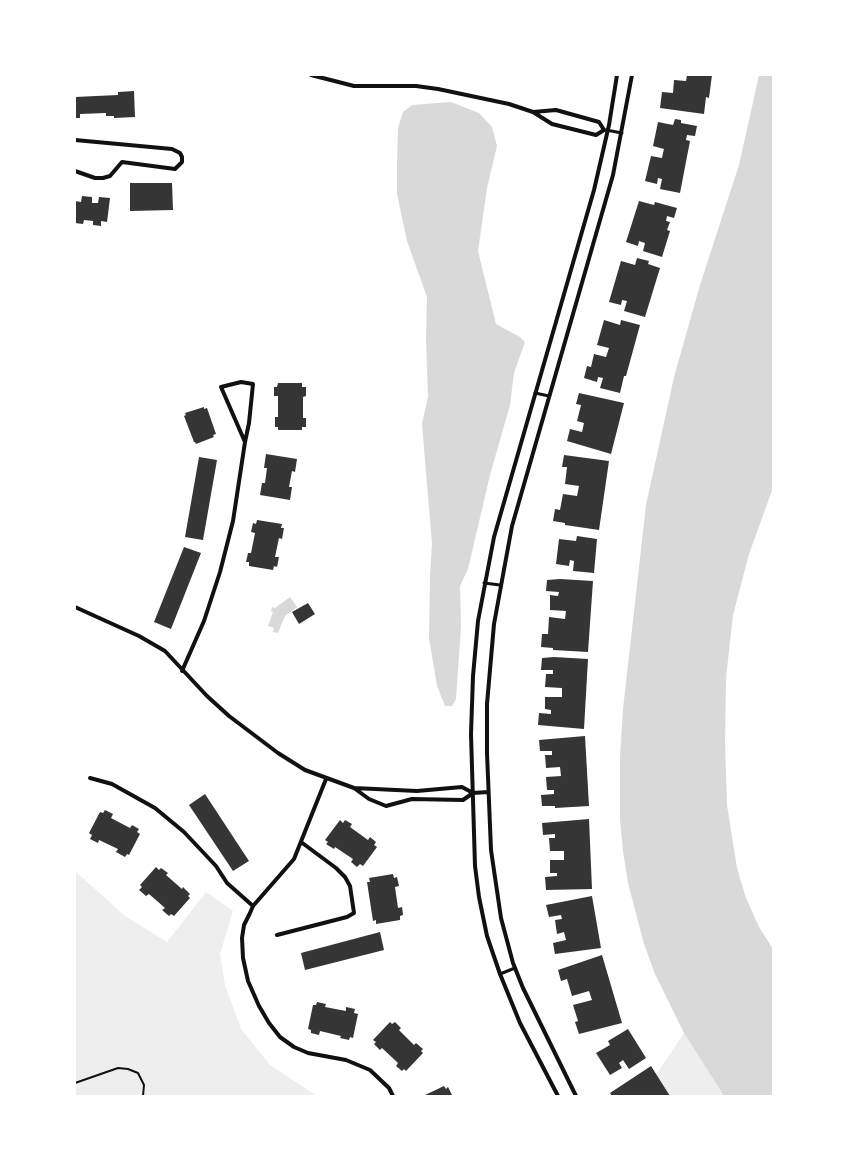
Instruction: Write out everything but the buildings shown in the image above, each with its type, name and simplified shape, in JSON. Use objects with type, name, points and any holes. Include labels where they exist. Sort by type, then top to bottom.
[{"type":"street","points":[[311,75],[354,86],[416,86],[438,88],[509,104],[533,112],[552,124],[596,135],[606,130]]},
{"type":"street","points":[[558,1096],[520,1022],[500,974],[487,936],[479,897],[475,866],[471,705],[478,620],[484,582],[494,537],[594,190],[617,75]]},
{"type":"street","points":[[576,1096],[535,1015],[515,968],[496,893],[491,850],[488,792],[486,730],[487,689],[500,585],[512,526],[604,209],[622,133],[632,75]]},
{"type":"street","points":[[533,112],[556,110],[599,122],[606,130]]},
{"type":"street","points":[[75,140],[172,149],[180,153],[182,162],[175,169],[122,162],[110,176],[104,178],[95,178],[75,171]]},
{"type":"street","points":[[182,671],[204,622],[220,572],[233,521],[244,442],[249,423],[253,384],[241,382],[221,388],[244,442]]},
{"type":"street","points":[[75,607],[139,636],[165,651],[182,671],[229,716],[278,753],[306,770],[354,788],[369,799],[382,805],[417,799],[463,800],[473,793],[488,792]]},
{"type":"street","points":[[90,778],[112,784],[155,808],[184,832],[216,866],[227,883],[253,906]]},
{"type":"street","points":[[326,778],[294,859],[253,906],[244,925],[242,938],[243,958],[248,981],[269,1023],[280,1037],[294,1047],[308,1053],[346,1060],[370,1070],[389,1088],[393,1096]]},
{"type":"street","points":[[354,788],[417,791],[462,787],[473,793]]},
{"type":"street","points":[[277,935],[348,916],[354,913],[350,886],[345,877],[336,868],[301,842]]},
{"type":"lane","points":[[606,130],[622,133]]},
{"type":"lane","points":[[535,393],[549,396]]},
{"type":"lane","points":[[484,582],[500,585]]},
{"type":"lane","points":[[417,791],[417,799]]},
{"type":"lane","points":[[500,974],[515,968]]},
{"type":"path","points":[[75,1083],[118,1068],[128,1069],[138,1073],[144,1085],[143,1096]]},
{"type":"shaded area","points":[[759,75],[773,75],[773,488],[749,554],[733,615],[726,678],[725,742],[727,805],[737,868],[746,898],[759,927],[773,949],[773,1096],[724,1096],[684,1033],[655,974],[644,944],[628,883],[623,851],[620,820],[620,757],[623,709],[646,505],[674,377],[700,285],[739,165]]},
{"type":"shaded area","points":[[451,102],[479,113],[492,127],[497,146],[487,188],[478,251],[496,324],[520,337],[525,342],[514,373],[510,405],[490,475],[468,569],[460,586],[461,627],[456,699],[452,706],[445,706],[437,686],[429,638],[432,544],[422,424],[428,397],[426,339],[427,297],[407,241],[397,194],[397,164],[398,128],[403,112],[412,105]]},
{"type":"shaded area","points":[[290,597],[297,607],[285,616],[278,633],[273,632],[274,628],[268,626],[273,612],[271,611],[272,607],[275,608]]},
{"type":"shaded area","points":[[75,871],[125,916],[167,942],[206,892],[233,911],[220,954],[225,985],[241,1029],[270,1065],[317,1096],[75,1096]]},
{"type":"shaded area","points":[[684,1033],[724,1096],[642,1096]]}]
